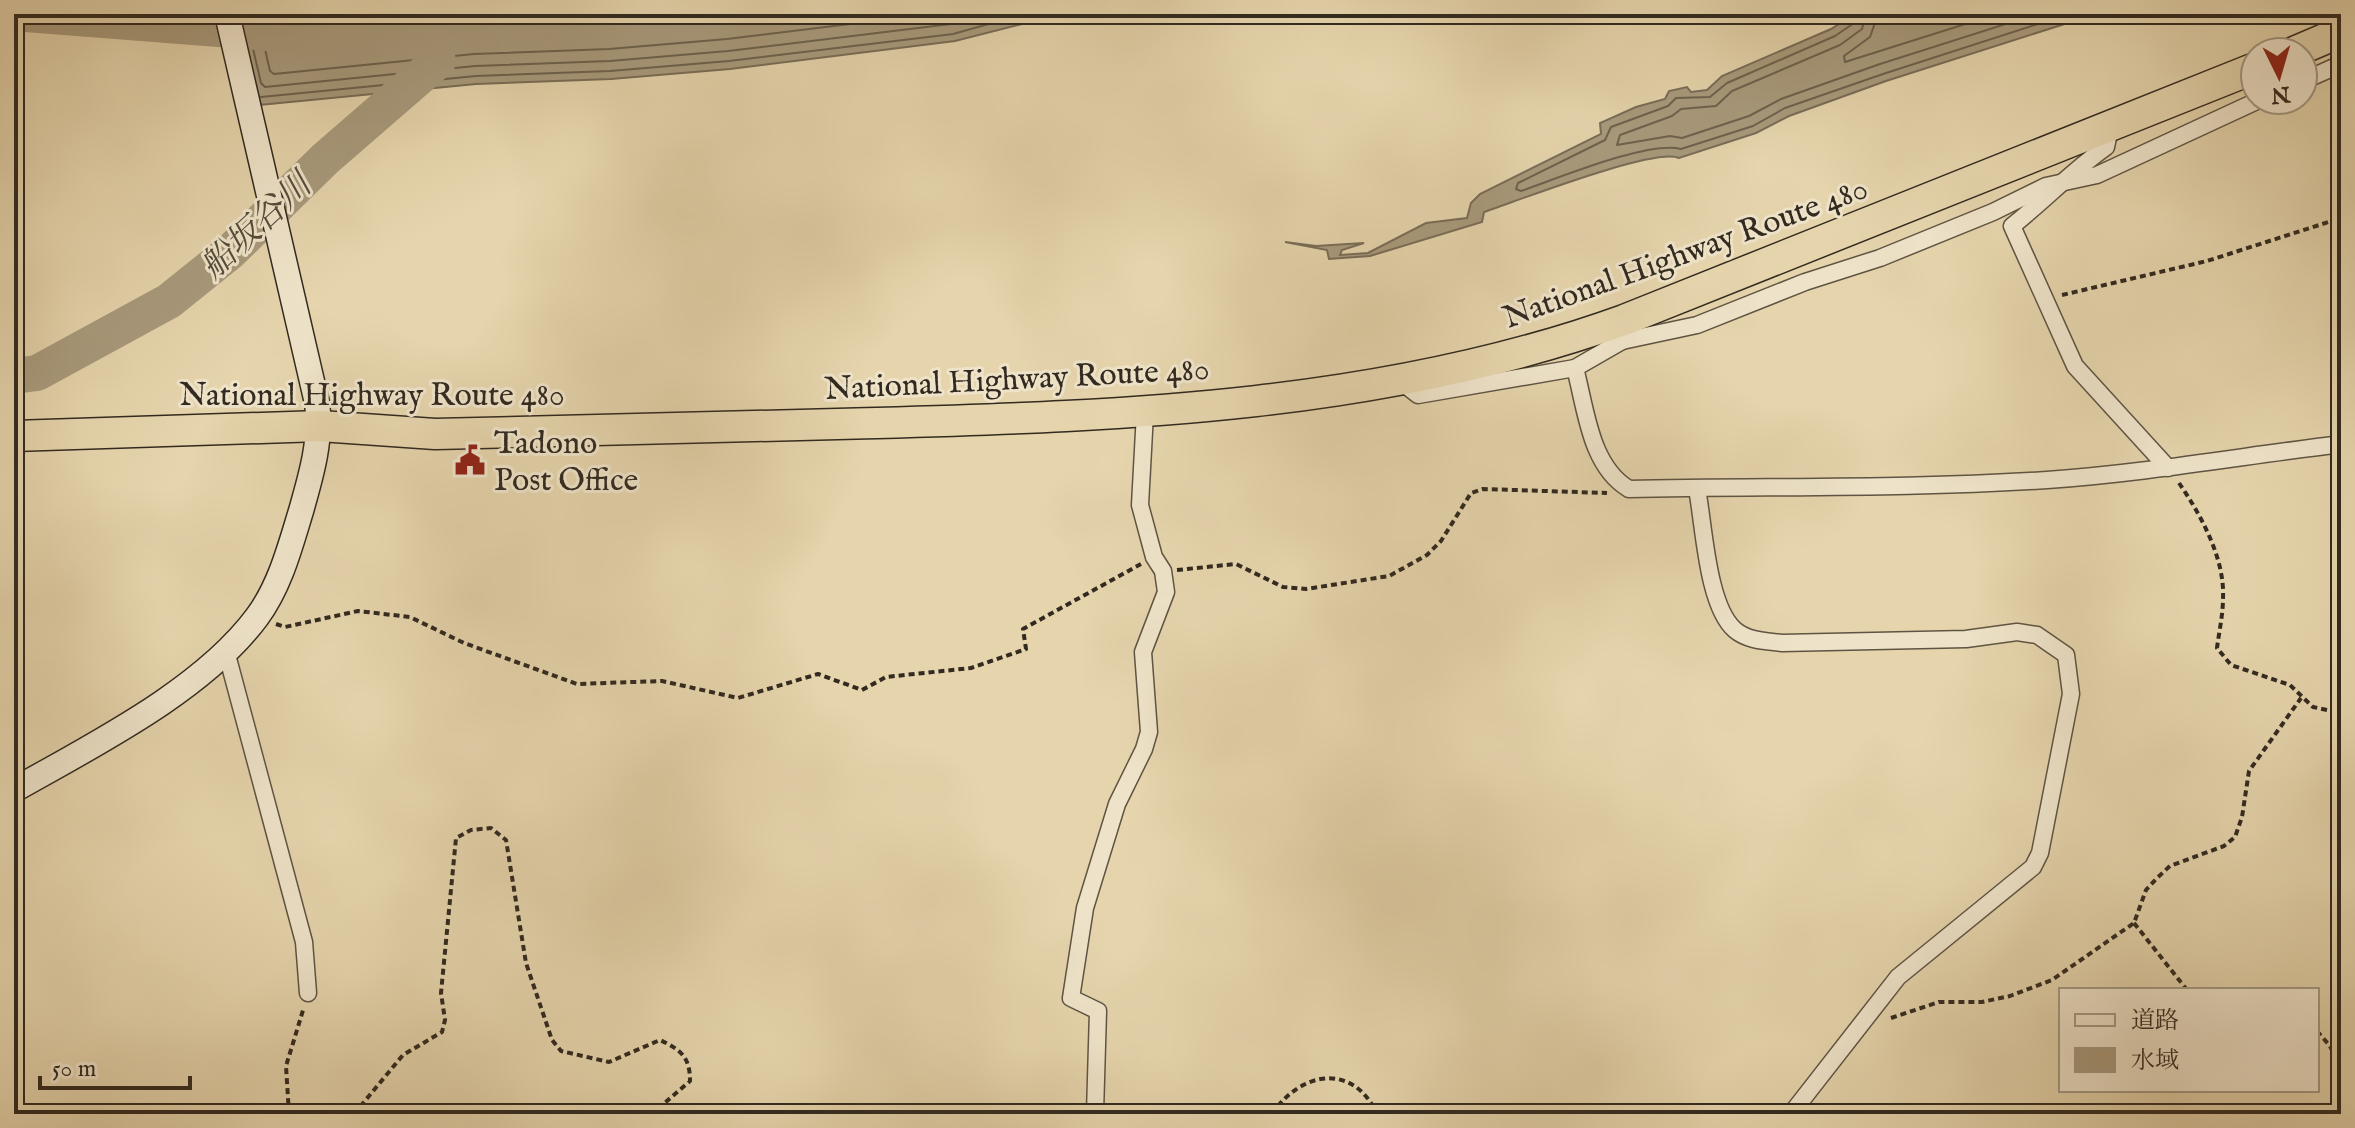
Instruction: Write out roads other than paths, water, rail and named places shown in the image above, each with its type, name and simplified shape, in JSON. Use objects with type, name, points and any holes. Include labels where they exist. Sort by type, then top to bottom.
[{"type":"highway","points":[[2319,41],[2341,32]]},
{"type":"highway","name":"National Highway Route 480","points":[[14,436],[318,415],[435,434],[1145,413],[1400,381],[1623,330],[2239,75]]},
{"type":"main road","points":[[14,790],[184,686],[226,651],[257,616],[285,564],[309,482],[318,415],[227,14]]},
{"type":"street","points":[[2319,74],[2341,64]]},
{"type":"street","points":[[1400,381],[1418,395],[1575,368],[1623,330],[1697,325],[1805,282],[1880,258],[1993,212],[2046,186],[2058,186],[2097,175],[2239,109]]},
{"type":"street","points":[[2110,128],[2106,147],[2012,226],[2075,366],[2168,468]]},
{"type":"street","points":[[1575,368],[1602,463],[1614,480],[1629,489],[1900,487],[2168,468],[2341,444]]},
{"type":"street","points":[[1095,1113],[1098,1011],[1071,998],[1085,908],[1117,804],[1149,732],[1143,652],[1166,592],[1140,505],[1145,413]]},
{"type":"street","points":[[1697,489],[1717,602],[1736,631],[1755,640],[1782,643],[1966,639],[2017,632],[2037,635],[2066,655],[2071,694],[2040,853],[2033,867],[1898,977],[1791,1114]]},
{"type":"street","points":[[226,651],[304,942],[308,993]]},
{"type":"water","points":[[226,14],[1043,14],[1022,24],[955,41],[730,69],[611,79],[476,84],[248,106]]},
{"type":"water","points":[[1855,14],[2096,14],[1886,81],[1789,116],[1756,133],[1679,158],[1643,160],[1585,177],[1484,212],[1482,222],[1370,256],[1329,259],[1327,250],[1285,242],[1316,246],[1364,243],[1342,250],[1340,255],[1368,253],[1426,223],[1467,218],[1471,203],[1480,194],[1601,134],[1600,123],[1636,107],[1665,99],[1669,91],[1687,87],[1691,92],[1707,90],[1722,76],[1831,29]]},
{"type":"waterway","points":[[26,14],[268,33]]},
{"type":"waterway","name":"船坂谷川","points":[[14,376],[37,373],[169,301],[230,252],[325,159],[438,61]]},
{"type":"place","name":"Tadono Post Office","points":[[470,460]]}]
